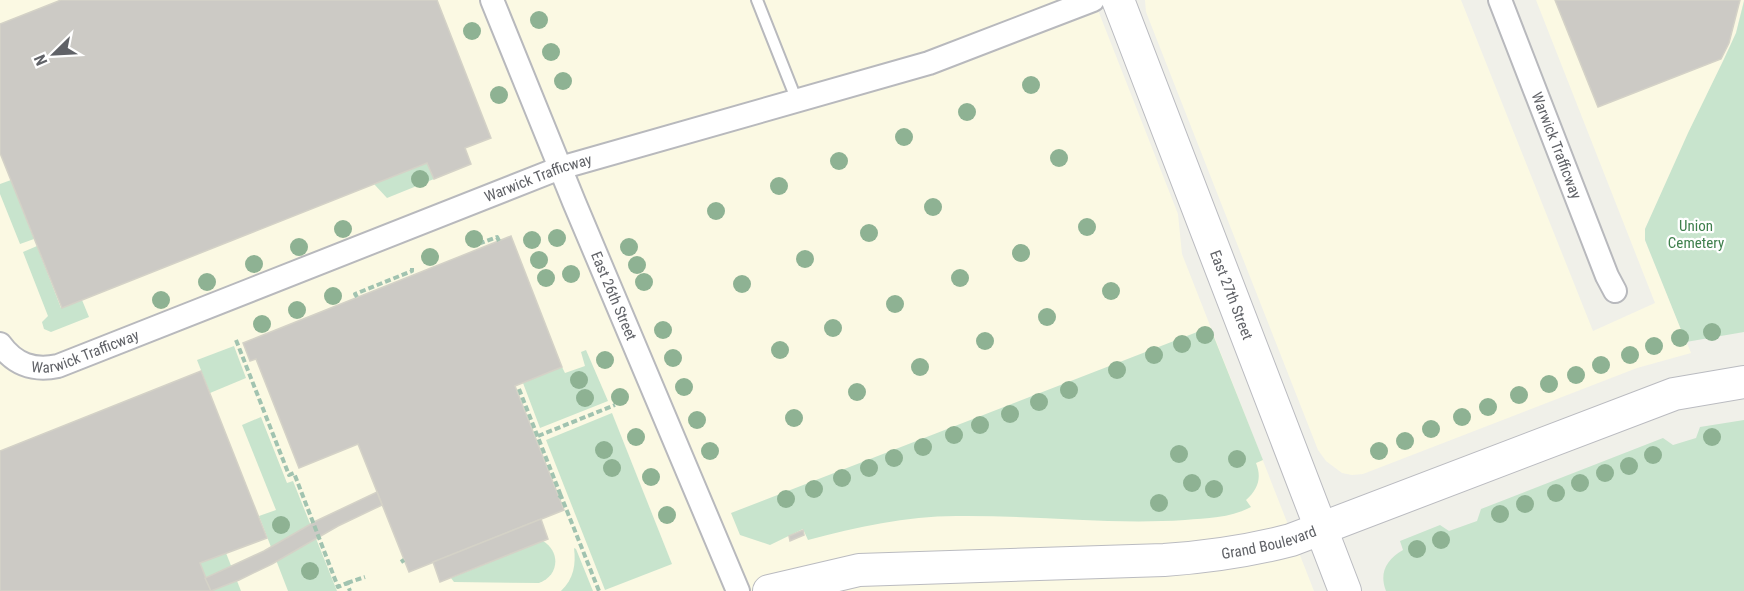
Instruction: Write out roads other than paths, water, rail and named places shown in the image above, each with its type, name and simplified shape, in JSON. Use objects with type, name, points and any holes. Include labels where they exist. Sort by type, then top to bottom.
[{"type":"main road","name":"East 27th Street","points":[[1118,0],[1345,591]]},
{"type":"main road","name":"Grand Boulevard","points":[[769,591],[859,570],[1152,561],[1196,558],[1263,548],[1291,540],[1674,394],[1744,382]]},
{"type":"street","name":"East 26th Street","points":[[492,0],[738,591]]},
{"type":"street","name":"Warwick Trafficway","points":[[0,344],[11,356],[31,367],[44,369],[58,366],[560,168],[929,63],[1093,0]]},
{"type":"street","name":"Warwick Trafficway","points":[[1500,0],[1602,265],[1615,291]]},
{"type":"lane","points":[[757,0],[797,101]]},
{"type":"park label","name":"Union Cemetery","points":[[1696,234]]}]
